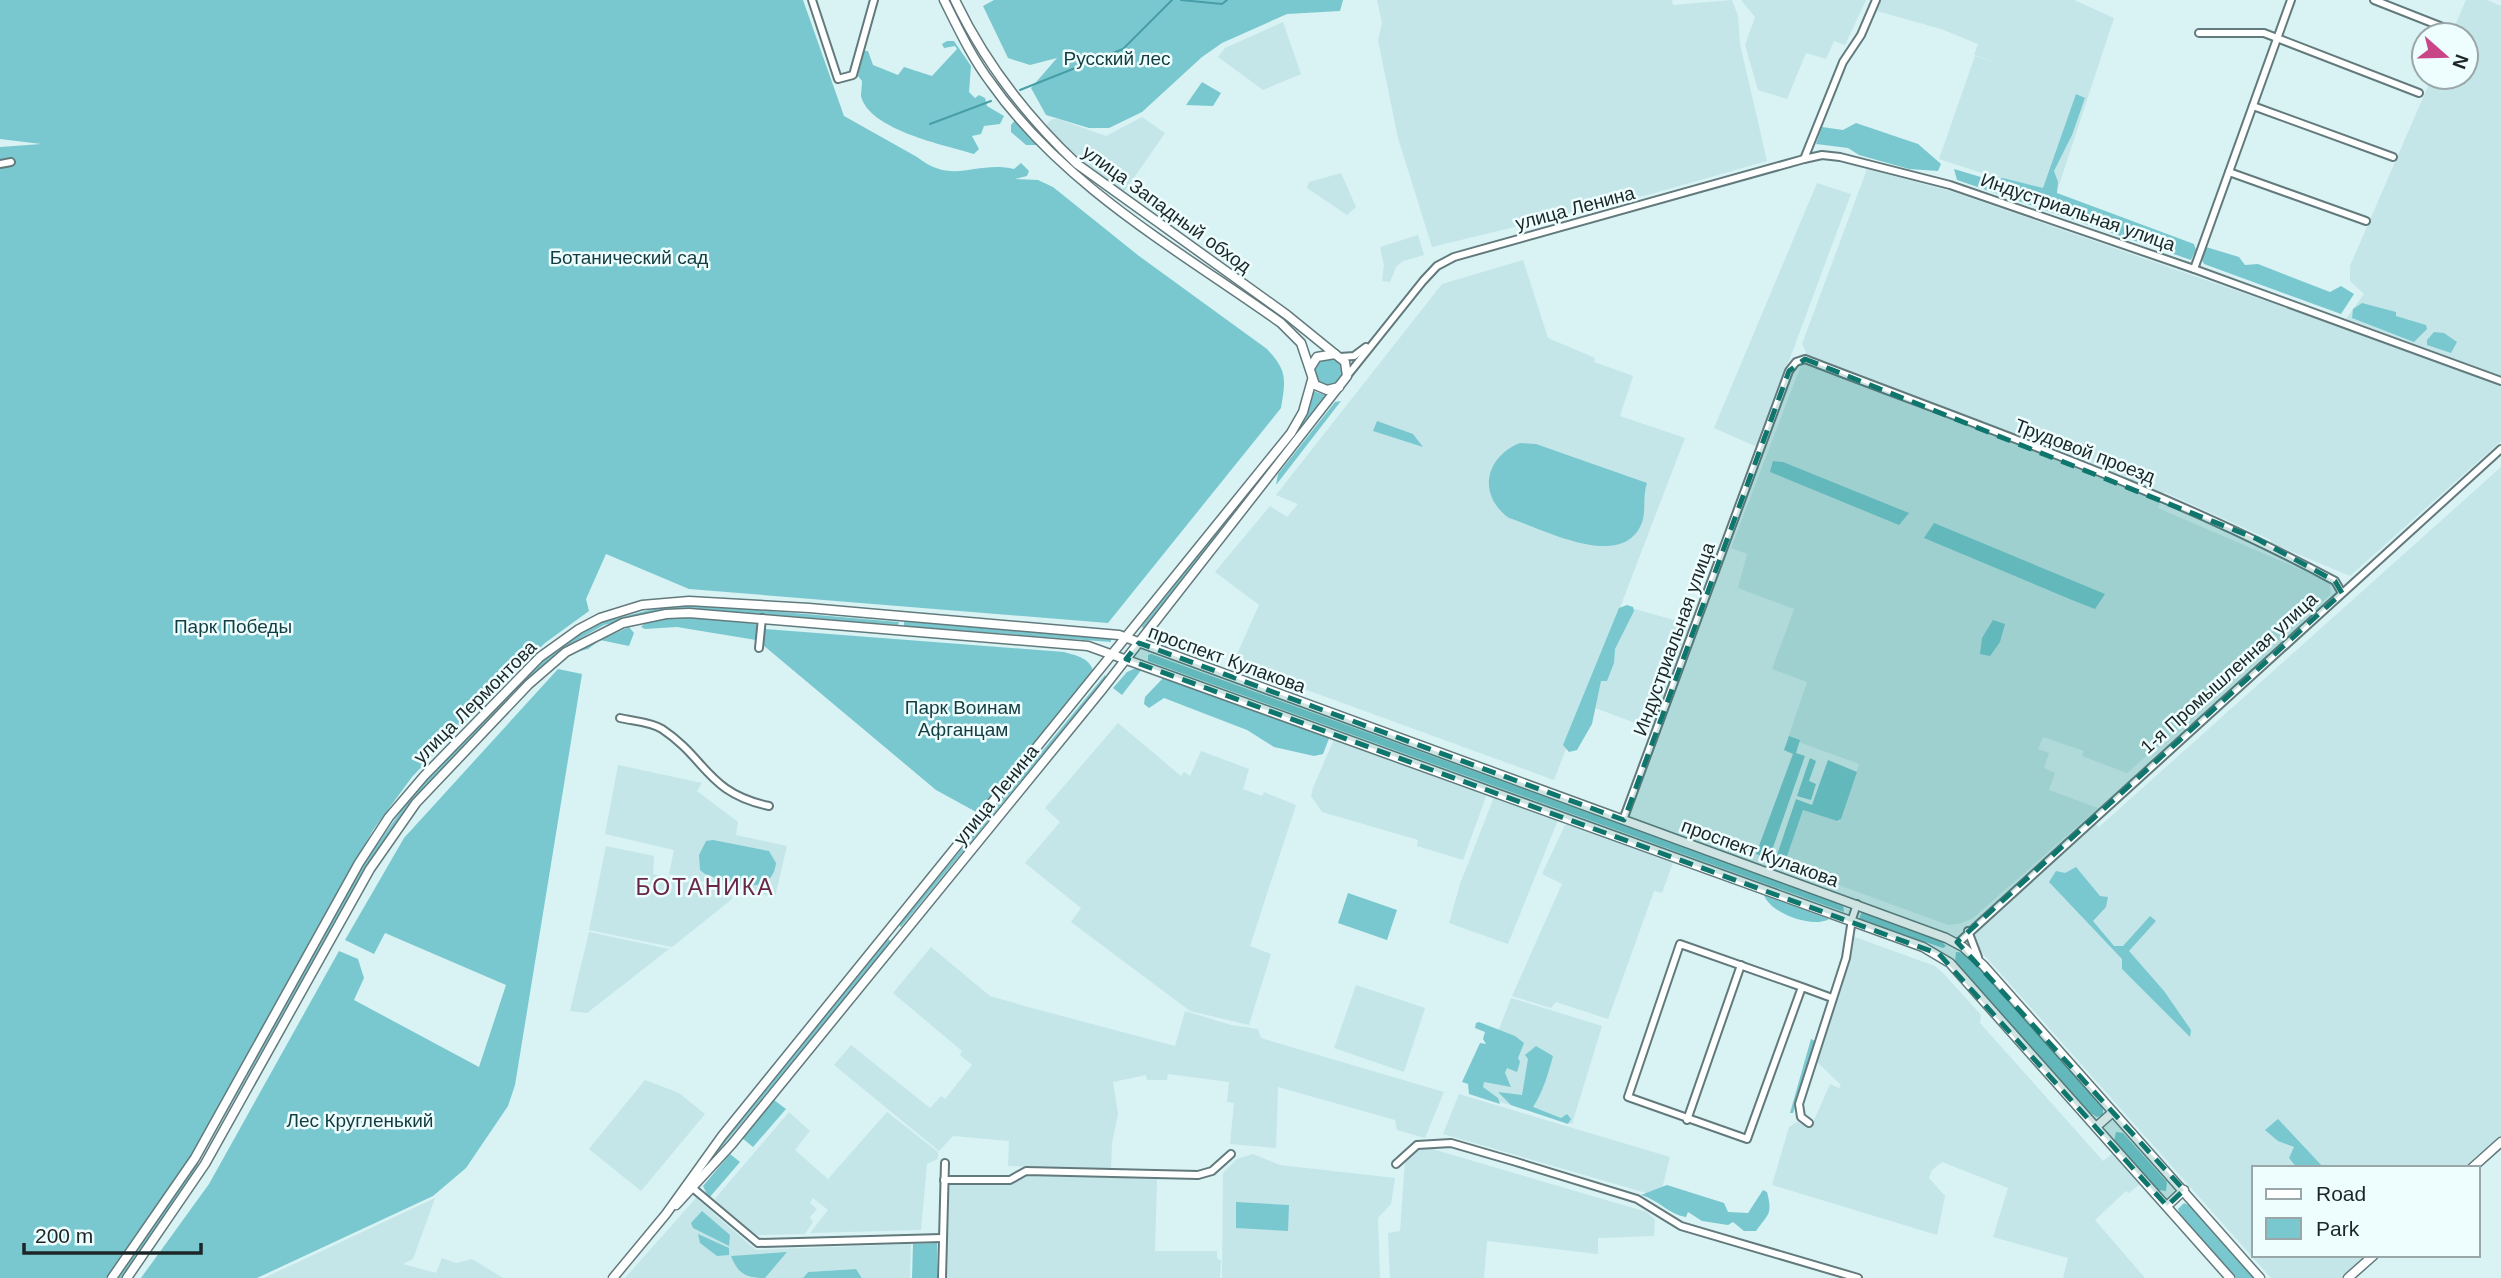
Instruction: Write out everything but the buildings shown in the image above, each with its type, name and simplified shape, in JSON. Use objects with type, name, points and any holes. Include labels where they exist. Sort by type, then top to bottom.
[{"type":"main road","name":"улица Западный обход","points":[[944,0],[991,84],[1048,150],[1087,185],[1281,323],[1301,344],[1310,368]]},
{"type":"main road","name":"улица Западный обход","points":[[955,0],[999,79],[1047,135],[1077,164],[1287,315],[1338,355]]},
{"type":"main road","points":[[1338,355],[1345,362],[1347,376],[1339,387],[1327,390],[1312,380],[1310,368],[1317,357],[1338,355]]},
{"type":"main road","name":"улица Ленина","points":[[690,1186],[1290,433],[1303,412],[1312,380]]},
{"type":"main road","name":"улица Ленина","points":[[613,1278],[1126,659],[1339,387]]},
{"type":"main road","name":"улица Лермонтова","points":[[112,1278],[195,1158],[381,828],[424,776],[521,675],[559,642],[600,618],[665,602],[796,607],[1111,634],[1127,638]]},
{"type":"main road","name":"улица Лермонтова","points":[[127,1278],[205,1164],[384,846],[433,784],[529,684],[585,639],[623,623],[666,614],[689,613],[1075,643],[1114,654]]},
{"type":"main road","points":[[901,630],[902,616]]},
{"type":"main road","name":"проспект Кулакова","points":[[1127,638],[1946,938],[1963,937],[1983,965],[2260,1278]]},
{"type":"main road","name":"проспект Кулакова","points":[[1114,654],[1852,919],[1923,947],[1945,959],[2230,1278]]},
{"type":"main road","points":[[1945,959],[1963,937]]},
{"type":"main road","points":[[2096,1127],[2113,1112]]},
{"type":"main road","points":[[2474,1166],[2501,1142]]},
{"type":"main road","points":[[195,1158],[205,1164]]},
{"type":"main road","points":[[2167,1206],[2184,1190]]},
{"type":"main road","points":[[2348,1278],[2372,1257]]},
{"type":"street","points":[[812,0],[838,79],[853,75],[874,0]]},
{"type":"street","points":[[1804,159],[1843,62],[1861,36],[1876,0]]},
{"type":"street","points":[[2194,269],[2291,0]]},
{"type":"street","points":[[2374,0],[2427,21]]},
{"type":"street","points":[[2199,33],[2256,31],[2419,93]]},
{"type":"street","points":[[2253,106],[2393,157]]},
{"type":"street","name":"Индустриальная улица","points":[[1804,159],[1822,155],[1942,182],[2194,269],[2501,381]]},
{"type":"street","name":"улица Ленина","points":[[1347,376],[1431,272],[1454,257],[1804,159]]},
{"type":"street","points":[[0,164],[11,162]]},
{"type":"street","points":[[2229,172],[2366,221]]},
{"type":"street","name":"улица Ленина","points":[[1338,355],[1360,352],[1382,332]]},
{"type":"street","name":"Индустриальная улица","points":[[1623,820],[1789,371],[1796,362],[1805,359]]},
{"type":"street","name":"Трудовой проезд","points":[[1805,359],[2147,492],[2262,541],[2335,581],[2342,593]]},
{"type":"street","name":"1-я Промышленная улица","points":[[1963,937],[2501,449]]},
{"type":"street","points":[[760,648],[762,618]]},
{"type":"street","points":[[620,718],[660,727],[695,758],[717,784],[748,802],[769,806]]},
{"type":"street","points":[[1810,1122],[1801,1117],[1799,1104],[1846,958],[1857,904]]},
{"type":"street","points":[[1971,944],[1979,921]]},
{"type":"street","points":[[1963,937],[1971,944],[1983,965]]},
{"type":"street","points":[[1802,987],[1747,1139],[1628,1097],[1680,944],[1741,965],[1802,987],[1832,998]]},
{"type":"street","points":[[1687,1120],[1741,965]]},
{"type":"street","points":[[1396,1164],[1417,1144],[1451,1143],[1637,1199],[1681,1226],[1858,1278]]},
{"type":"street","points":[[944,1180],[1010,1180],[1026,1171],[1198,1175],[1212,1171],[1231,1154]]},
{"type":"street","points":[[942,1278],[944,1163]]},
{"type":"street","points":[[690,1186],[758,1243],[942,1238]]},
{"type":"highlighted area","points":[[1805,359],[2257,539],[2335,581],[2342,593],[1957,942],[2184,1190],[2167,1206],[1939,954],[1126,659],[1139,643],[1624,820],[1789,371]]},
{"type":"shaded area","points":[[1377,0],[1672,0],[1673,5],[1732,0],[1738,16],[1740,44],[1767,161],[1651,194],[1432,247],[1398,138],[1378,40],[1382,23]]},
{"type":"shaded area","points":[[1741,0],[1866,0],[1845,45],[1834,41],[1826,59],[1806,53],[1787,99],[1758,90],[1745,45],[1755,17]]},
{"type":"shaded area","points":[[1881,0],[2074,0],[2114,18],[2055,197],[1939,159],[1975,56],[2003,65],[1974,55],[1978,44],[1941,29],[1877,11]]},
{"type":"shaded area","points":[[2466,0],[2487,0],[2501,6],[2501,377],[2346,319],[2364,294],[2350,281],[2350,266],[2426,91],[2480,91],[2480,21],[2457,21]]},
{"type":"shaded area","points":[[1283,22],[1301,74],[1263,90],[1218,57],[1225,48]]},
{"type":"shaded area","points":[[1142,117],[1165,133],[1122,195],[1073,156],[1044,127],[1052,119],[1058,119],[1106,136]]},
{"type":"shaded area","points":[[1867,169],[1950,191],[2458,368],[2501,387],[2501,441],[2350,576],[2271,543],[2271,540],[2164,492],[2158,508],[2323,579],[2330,585],[2331,594],[2127,773],[2082,756],[2084,751],[2043,737],[2038,749],[2049,753],[2044,768],[2055,773],[2049,790],[2098,808],[1972,919],[1958,924],[1948,925],[1784,865],[1803,810],[1839,822],[1859,764],[1788,738],[1807,682],[1772,669],[1794,609],[1738,588],[1747,554],[1731,548],[1806,352],[1802,344]]},
{"type":"shaded area","points":[[1341,173],[1356,207],[1347,215],[1307,188],[1309,182]]},
{"type":"shaded area","points":[[1817,183],[1851,194],[1757,447],[1714,428]]},
{"type":"shaded area","points":[[1418,235],[1424,255],[1403,261],[1396,267],[1390,282],[1382,281],[1384,265],[1380,247]]},
{"type":"shaded area","points":[[1523,260],[1548,338],[1595,358],[1594,362],[1633,376],[1620,416],[1685,438],[1554,780],[1233,663],[1259,605],[1215,572],[1270,506],[1287,517],[1298,504],[1276,495],[1442,284]]},
{"type":"shaded area","points":[[2501,467],[2501,1136],[2468,1166],[2252,1166],[2252,1257],[1977,947],[1974,933],[1980,923],[2095,823],[2099,827]]},
{"type":"shaded area","points":[[1628,607],[1691,625],[1654,730],[1590,706]]},
{"type":"shaded area","points":[[1118,723],[1181,776],[1184,772],[1190,776],[1201,751],[1249,769],[1243,789],[1262,796],[1264,792],[1296,805],[1250,946],[1271,954],[1249,1025],[1190,1011],[1071,922],[1081,908],[1025,863],[1060,822],[1045,808]]},
{"type":"shaded area","points":[[1335,737],[1488,791],[1463,860],[1417,846],[1418,840],[1322,812],[1311,796]]},
{"type":"shaded area","points":[[618,765],[702,783],[697,791],[738,822],[736,835],[787,846],[775,897],[669,874],[674,850],[605,834]]},
{"type":"shaded area","points":[[1494,797],[1558,820],[1508,944],[1449,923],[1460,884]]},
{"type":"shaded area","points":[[1571,823],[1674,860],[1662,893],[1654,891],[1608,1019],[1556,1002],[1551,1008],[1512,996],[1562,884],[1542,874],[1565,825]]},
{"type":"shaded area","points":[[606,846],[654,856],[653,874],[730,891],[732,899],[672,947],[589,930]]},
{"type":"shaded area","points":[[589,932],[669,949],[587,1013],[570,1011]]},
{"type":"shaded area","points":[[1852,936],[1935,966],[1981,1015],[1980,1023],[2103,1161],[2113,1153],[2140,1184],[2129,1193],[2126,1191],[2095,1220],[2145,1278],[2063,1278],[2068,1258],[1993,1237],[2008,1188],[1942,1162],[1932,1170],[1929,1178],[1945,1196],[1937,1235],[1772,1185],[1789,1127],[1797,1122],[1811,1127],[1830,1084],[1839,1088],[1841,1085],[1817,1062]]},
{"type":"shaded area","points":[[931,947],[990,996],[1028,1007],[1175,1046],[1185,1011],[1231,1025],[1258,1029],[1261,1038],[1444,1092],[1425,1138],[1397,1130],[1395,1120],[1278,1087],[1276,1148],[1230,1144],[1234,1103],[1227,1102],[1229,1082],[1168,1074],[1167,1080],[1147,1080],[1146,1075],[1113,1082],[1118,1114],[1112,1143],[1111,1169],[1008,1166],[1009,1141],[953,1136],[939,1151],[834,1065],[851,1045],[930,1108],[941,1096],[945,1099],[972,1065],[960,1055],[962,1051],[893,993]]},
{"type":"shaded area","points":[[1356,985],[1425,1008],[1404,1072],[1334,1048]]},
{"type":"shaded area","points":[[1511,998],[1602,1026],[1572,1124],[1474,1094]]},
{"type":"shaded area","points":[[645,1080],[679,1093],[705,1114],[641,1191],[589,1149]]},
{"type":"shaded area","points":[[1459,1094],[1670,1157],[1660,1197],[1443,1134]]},
{"type":"shaded area","points":[[789,1112],[810,1131],[795,1150],[828,1179],[887,1112],[938,1152],[938,1159],[927,1164],[921,1230],[810,1233],[828,1210],[813,1198],[810,1203],[817,1209],[810,1217],[813,1222],[805,1234],[756,1235],[714,1200]]},
{"type":"shaded area","points":[[1429,1148],[1647,1212],[1655,1220],[1654,1236],[1598,1238],[1598,1254],[1487,1241],[1484,1278],[1390,1278],[1388,1233],[1400,1231],[1405,1160],[1417,1149]]},
{"type":"shaded area","points":[[1253,1154],[1280,1165],[1395,1178],[1391,1204],[1378,1218],[1380,1278],[1222,1278],[1223,1173],[1237,1159]]},
{"type":"shaded area","points":[[1026,1175],[1157,1179],[1155,1251],[1217,1251],[1217,1258],[1221,1261],[1220,1278],[947,1278],[949,1183],[1009,1184]]},
{"type":"shaded area","points":[[435,1198],[413,1259],[403,1264],[436,1273],[442,1258],[456,1263],[472,1259],[503,1278],[264,1278]]},
{"type":"shaded area","points":[[696,1198],[756,1250],[911,1244],[910,1278],[863,1278],[856,1269],[807,1272],[803,1278],[625,1278]]},
{"type":"shaded area","points":[[2252,1257],[2365,1257],[2342,1278],[2271,1278]]},
{"type":"green space","points":[[0,0],[803,0],[844,116],[942,170],[988,167],[1014,169],[1021,163],[1029,171],[1027,176],[1015,179],[1038,180],[1053,187],[1139,256],[1267,349],[1282,369],[1284,389],[1281,408],[1108,623],[689,589],[606,554],[586,599],[589,611],[545,643],[489,696],[412,777],[373,830],[190,1157],[106,1278],[0,1278],[0,147],[41,144],[0,139]]},
{"type":"green space","name":"Русский лес","points":[[994,0],[1343,0],[1340,11],[1287,14],[1222,43],[1202,57],[1142,112],[1109,128],[1089,128],[1046,115],[1031,88],[1057,58],[1030,65],[1008,58],[983,6]]},
{"type":"green space","points":[[954,41],[971,66],[969,92],[975,98],[979,95],[985,98],[987,106],[1004,116],[1000,124],[984,126],[981,134],[972,136],[979,149],[974,154],[928,141],[893,127],[867,108],[861,96],[862,81],[858,76],[864,51],[868,51],[873,65],[898,75],[904,67],[932,76],[957,49],[955,46],[944,48],[942,44]]},
{"type":"green space","points":[[1202,82],[1221,93],[1213,106],[1186,105]]},
{"type":"green space","points":[[2076,94],[2085,98],[2072,135],[2054,171],[2058,182],[2057,193],[2194,244],[2196,250],[2191,260],[1957,180],[1954,169],[1994,181],[2003,178],[2043,188]]},
{"type":"green space","points":[[1016,119],[1039,145],[1026,145],[1011,132],[1011,125]]},
{"type":"green space","points":[[1856,123],[1918,144],[1941,164],[1938,171],[1909,169],[1859,155],[1848,148],[1816,144],[1822,127],[1843,130]]},
{"type":"green space","points":[[2206,247],[2239,257],[2245,265],[2258,264],[2330,292],[2341,286],[2354,294],[2341,314],[2204,264],[2202,260]]},
{"type":"green space","points":[[2362,303],[2396,312],[2396,316],[2426,325],[2427,329],[2414,342],[2352,318],[2353,309]]},
{"type":"green space","points":[[2434,332],[2444,333],[2457,342],[2451,353],[2427,345],[2427,340]]},
{"type":"green space","points":[[1328,358],[1338,362],[1342,372],[1338,382],[1328,386],[1318,382],[1314,372],[1318,362]]},
{"type":"green space","points":[[1313,391],[1328,396],[1143,629],[1142,626],[1297,430]]},
{"type":"green space","points":[[1341,401],[1276,485],[1278,474],[1335,402]]},
{"type":"green space","points":[[1377,421],[1413,434],[1423,447],[1373,431]]},
{"type":"green space","points":[[1520,443],[1536,444],[1647,483],[1641,525],[1631,538],[1616,545],[1599,546],[1560,537],[1509,518],[1492,499],[1489,477],[1499,457]]},
{"type":"green space","points":[[1773,461],[1783,462],[1909,513],[1899,525],[1770,472]]},
{"type":"green space","points":[[1934,523],[2105,594],[2095,609],[2072,600],[1924,538]]},
{"type":"green space","points":[[1627,605],[1633,607],[1634,611],[1615,649],[1614,663],[1607,681],[1601,681],[1592,724],[1577,750],[1569,752],[1563,745],[1619,608]]},
{"type":"green space","points":[[665,606],[712,606],[899,622],[898,625],[711,610],[666,610],[604,625],[563,648],[526,681],[413,801],[366,867],[202,1157],[363,865],[410,798],[523,678],[561,645],[602,622]]},
{"type":"green space","points":[[679,617],[753,622],[759,627],[756,640],[677,627],[641,627],[646,622]]},
{"type":"green space","points":[[1993,620],[2005,624],[2000,642],[1990,656],[1980,654],[1982,638]]},
{"type":"green space","points":[[904,621],[1111,637],[1111,642],[904,626]]},
{"type":"green space","points":[[629,627],[634,633],[629,646],[600,640]]},
{"type":"green space","name":"Парк Воинам Афганцам","points":[[765,629],[1064,652],[1079,656],[1094,673],[978,813],[936,790],[763,645]]},
{"type":"green space","points":[[599,641],[588,649],[572,653]]},
{"type":"green space","points":[[1148,655],[1843,905],[1844,912],[1148,661]]},
{"type":"green space","name":"Лес Кругленький","points":[[558,669],[582,674],[515,1085],[508,1106],[466,1168],[433,1196],[257,1278],[141,1278],[209,1184],[339,951],[358,959],[364,978],[354,1000],[479,1067],[506,985],[385,933],[374,954],[345,940],[404,838]]},
{"type":"green space","points":[[1142,669],[1122,695],[1113,688],[1127,672]]},
{"type":"green space","points":[[1105,675],[1106,677],[901,927],[899,925]]},
{"type":"green space","points":[[1165,676],[1330,736],[1323,754],[1314,756],[1274,747],[1247,730],[1164,698],[1149,708],[1144,704],[1145,697]]},
{"type":"green space","points":[[1789,736],[1800,740],[1796,753],[1805,756],[1770,856],[1766,858],[1756,854],[1793,754],[1784,750]]},
{"type":"green space","points":[[1810,758],[1816,761],[1809,781],[1816,784],[1811,800],[1797,796]]},
{"type":"green space","points":[[1828,760],[1857,772],[1841,819],[1837,821],[1803,810],[1784,865],[1776,858],[1796,799],[1812,805]]},
{"type":"green space","points":[[706,841],[769,851],[776,863],[773,874],[758,885],[748,885],[705,874],[700,870],[699,855]]},
{"type":"green space","points":[[2076,867],[2100,896],[2108,897],[2106,907],[2093,921],[2114,946],[2123,946],[2150,916],[2156,921],[2129,951],[2164,991],[2191,1030],[2190,1037],[2122,969],[2122,959],[2049,882],[2056,871],[2065,873]]},
{"type":"green space","points":[[1348,893],[1397,910],[1387,940],[1338,923]]},
{"type":"green space","points":[[1764,895],[1829,919],[1813,922],[1792,917],[1774,908]]},
{"type":"green space","points":[[1862,911],[1941,941],[1946,946],[1943,948],[1859,919]]},
{"type":"green space","points":[[888,939],[892,942],[710,1161],[709,1159]]},
{"type":"green space","points":[[1956,952],[1965,953],[1980,969],[2103,1107],[2103,1115],[2097,1117],[2089,1112],[1955,963]]},
{"type":"green space","points":[[1479,1022],[1515,1036],[1524,1043],[1518,1058],[1520,1062],[1517,1072],[1507,1068],[1505,1073],[1511,1087],[1484,1082],[1483,1087],[1498,1098],[1500,1104],[1469,1094],[1468,1084],[1462,1082],[1480,1043],[1486,1044],[1483,1039],[1485,1032],[1475,1028]]},
{"type":"green space","points":[[1811,1039],[1817,1042],[1793,1113],[1790,1113]]},
{"type":"green space","points":[[1536,1046],[1553,1056],[1533,1107],[1561,1118],[1567,1114],[1571,1119],[1568,1124],[1511,1105],[1498,1092],[1522,1095],[1528,1059],[1525,1055]]},
{"type":"green space","points":[[774,1100],[786,1109],[753,1147],[742,1138]]},
{"type":"green space","points":[[2278,1119],[2322,1166],[2295,1166],[2289,1158],[2294,1147],[2278,1141],[2265,1130]]},
{"type":"green space","points":[[2116,1132],[2123,1133],[2167,1182],[2166,1191],[2158,1190],[2114,1141]]},
{"type":"green space","points":[[730,1154],[740,1162],[709,1198],[703,1186]]},
{"type":"green space","points":[[196,1163],[199,1164],[122,1278],[117,1278]]},
{"type":"green space","points":[[1667,1185],[1724,1203],[1728,1212],[1748,1213],[1763,1190],[1767,1192],[1769,1210],[1756,1231],[1744,1231],[1733,1222],[1728,1225],[1702,1221],[1688,1212],[1686,1217],[1680,1215],[1641,1195]]},
{"type":"green space","points":[[1236,1202],[1289,1205],[1288,1231],[1236,1228]]},
{"type":"green space","points":[[2184,1203],[2190,1206],[2254,1278],[2236,1278],[2180,1216],[2178,1209]]},
{"type":"green space","points":[[702,1211],[730,1235],[729,1246],[693,1228],[691,1223]]},
{"type":"green space","points":[[698,1234],[729,1248],[729,1255],[717,1256],[700,1243]]},
{"type":"green space","points":[[937,1243],[937,1278],[912,1278],[913,1244]]},
{"type":"green space","points":[[787,1252],[765,1278],[744,1274],[731,1256]]},
{"type":"green space","points":[[856,1269],[862,1278],[803,1278],[808,1272]]},
{"type":"waterway","points":[[1020,90],[1123,49],[1172,0]]},
{"type":"waterway","points":[[1181,0],[1222,4],[1227,0]]},
{"type":"waterway","points":[[930,124],[991,101]]},
{"type":"district","name":"БОТАНИКА","points":[[705,887]]},
{"type":"park label","name":"Ботанический сад","points":[[629,257]]},
{"type":"park label","name":"Парк Победы","points":[[233,626]]}]
